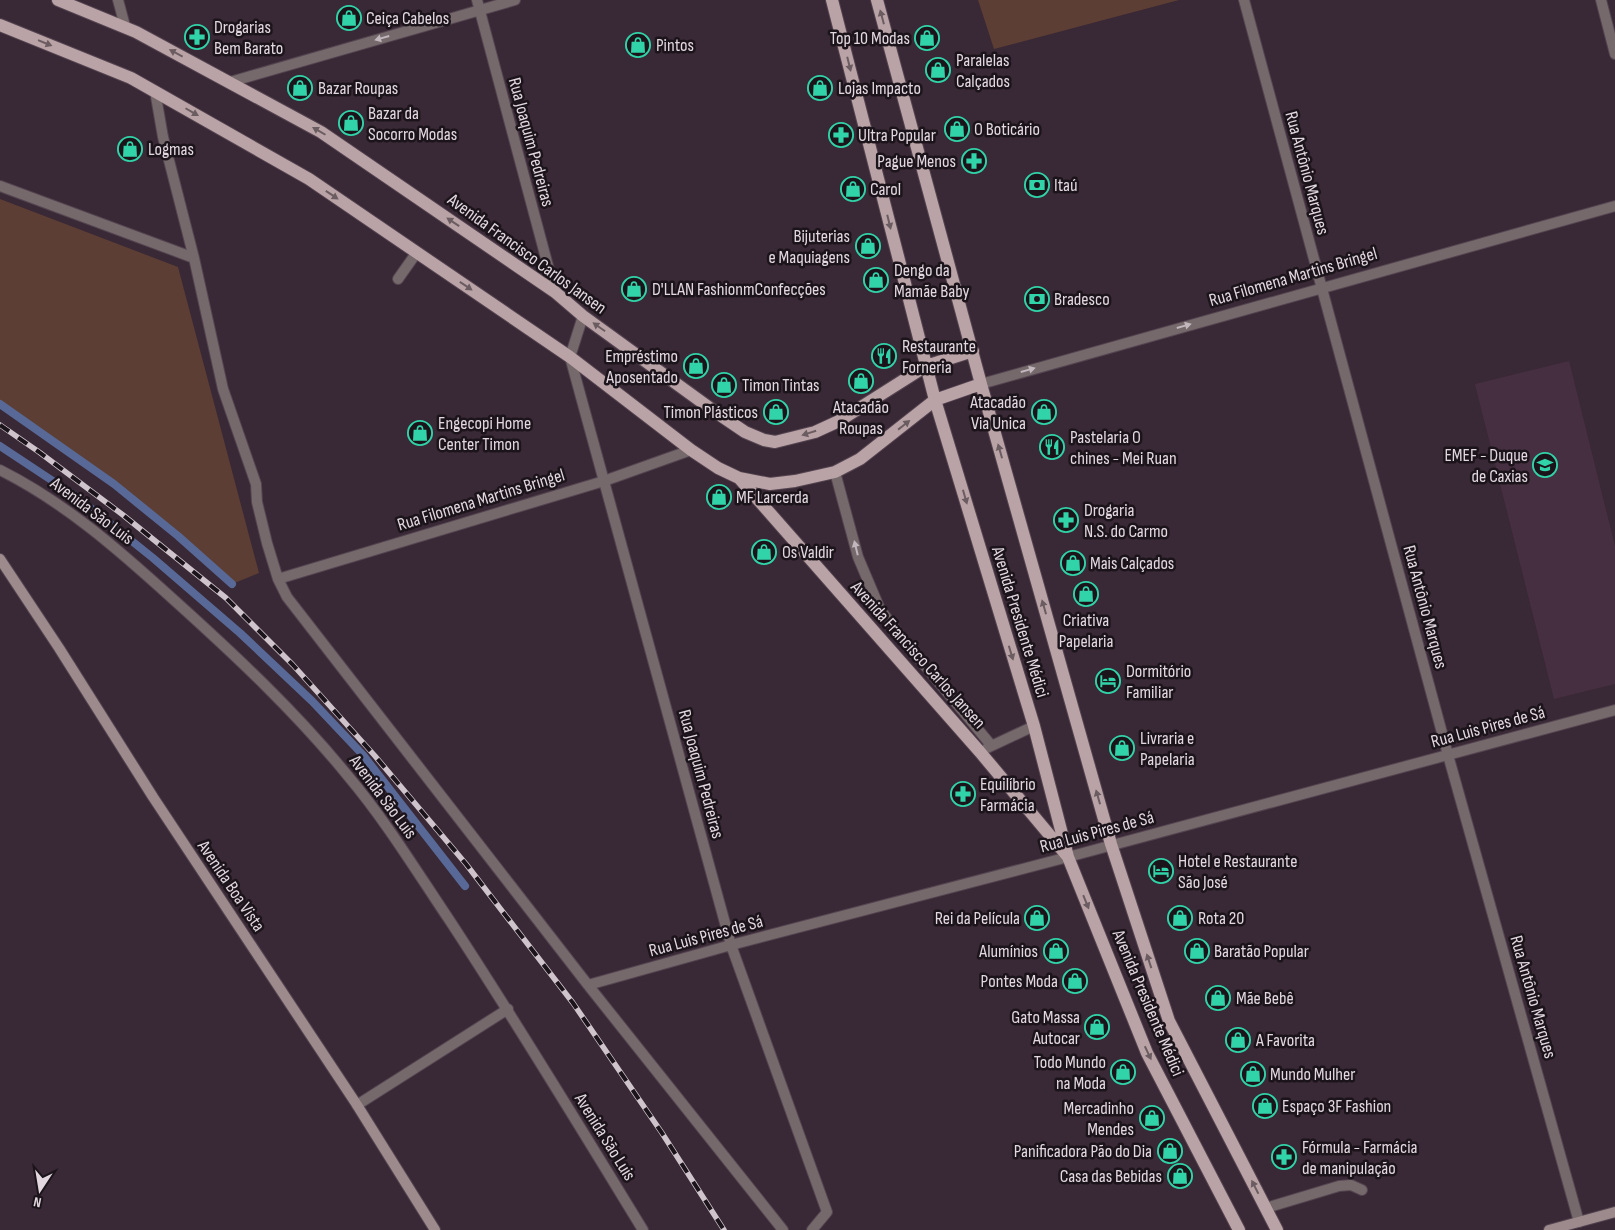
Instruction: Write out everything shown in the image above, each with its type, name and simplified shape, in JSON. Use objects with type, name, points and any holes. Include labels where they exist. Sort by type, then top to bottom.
[{"type":"main road","name":"Avenida Francisco Carlos Jansen","points":[[58,0],[124,26],[321,132],[554,292],[583,316],[714,411],[745,432],[764,440],[775,442],[815,432],[839,421],[926,366],[973,351]]},
{"type":"main road","name":"Avenida Presidente Médici","points":[[832,0],[935,400],[1034,726],[1068,857],[1147,1053],[1239,1230]]},
{"type":"main road","name":"Avenida Presidente Médici","points":[[877,0],[981,384],[1111,844],[1169,1021],[1277,1230]]},
{"type":"main road","name":"Avenida Francisco Carlos Jansen","points":[[0,25],[131,78],[309,179],[570,357],[691,450],[718,468],[739,478],[770,484],[795,481],[835,472]]},
{"type":"main road","points":[[835,472],[860,459],[935,400],[981,384]]},
{"type":"main road","name":"Avenida Francisco Carlos Jansen","points":[[739,478],[980,752],[1068,857]]},
{"type":"street","points":[[118,0],[124,26]]},
{"type":"street","points":[[230,82],[478,5],[516,0]]},
{"type":"street","name":"Rua Antônio Marques","points":[[1244,0],[1448,755],[1579,1222]]},
{"type":"street","points":[[1601,0],[1615,54]]},
{"type":"street","name":"Rua Joaquim Pedreiras","points":[[478,5],[554,292]]},
{"type":"street","points":[[155,91],[163,137],[194,258],[223,389],[256,484],[257,502],[267,543],[278,579],[287,597],[588,986],[783,1230]]},
{"type":"street","points":[[0,186],[194,258]]},
{"type":"street","name":"Rua Filomena Martins Bringel","points":[[981,384],[1615,206]]},
{"type":"street","points":[[398,279],[417,252]]},
{"type":"street","points":[[570,357],[583,316]]},
{"type":"street","name":"Rua Joaquim Pedreiras","points":[[570,357],[731,945],[827,1212],[812,1230]]},
{"type":"street","name":"Rua Filomena Martins Bringel","points":[[278,579],[604,481],[691,450]]},
{"type":"street","name":"Avenida São Luis","points":[[0,470],[56,501],[121,552],[215,637],[299,719],[350,777],[396,840],[508,1009],[643,1230]]},
{"type":"street","points":[[835,472],[858,557],[880,609],[991,745]]},
{"type":"street","name":"Avenida Boa Vista","points":[[0,559],[59,648],[153,797],[357,1105],[435,1230]]},
{"type":"street","name":"Rua Luis Pires de Sá","points":[[588,986],[731,945],[1068,857],[1615,710]]},
{"type":"street","points":[[980,752],[991,745],[1034,726]]},
{"type":"street","points":[[357,1105],[508,1009]]},
{"type":"street","points":[[1266,1208],[1339,1186],[1351,1185],[1362,1190]]},
{"type":"street","points":[[1549,1230],[1615,1212]]},
{"type":"shaded area","points":[[978,0],[1179,0],[994,49]]},
{"type":"shaded area","points":[[0,199],[178,267],[259,573],[232,584],[178,536],[114,484],[0,404]]},
{"type":"shaded area","name":"EMEF - Duque de Caxias","points":[[1569,361],[1615,546],[1615,684],[1554,699],[1475,384]]},
{"type":"waterway","points":[[0,404],[114,484],[178,536],[232,584]]},
{"type":"waterway","points":[[0,446],[77,497],[153,558],[240,633],[312,701],[363,755],[465,886]]},
{"type":"railway","points":[[0,425],[123,515],[226,598],[293,665],[375,756],[466,864],[573,1003],[662,1133],[724,1230]]},
{"type":"place","name":"Ceiça Cabelos","points":[[349,18]]},
{"type":"place","name":"Drogarias Bem Barato","points":[[197,37]]},
{"type":"place","name":"Top 10 Modas","points":[[927,38]]},
{"type":"place","name":"Pintos","points":[[638,45]]},
{"type":"place","name":"Paralelas Calçados","points":[[938,70]]},
{"type":"place","name":"Bazar Roupas","points":[[300,88]]},
{"type":"place","name":"Lojas Impacto","points":[[820,88]]},
{"type":"place","name":"Bazar da Socorro Modas","points":[[351,123]]},
{"type":"place","name":"O Boticário","points":[[957,129]]},
{"type":"place","name":"Ultra Popular","points":[[841,135]]},
{"type":"place","name":"Logmas","points":[[130,149]]},
{"type":"place","name":"Pague Menos","points":[[974,161]]},
{"type":"place","name":"Itaú","points":[[1037,185]]},
{"type":"place","name":"Carol","points":[[853,189]]},
{"type":"place","name":"Bijuterias e Maquiagens","points":[[868,246]]},
{"type":"place","name":"Dengo da Mamãe Baby","points":[[876,280]]},
{"type":"place","name":"D'LLAN FashionmConfecções","points":[[634,289]]},
{"type":"place","name":"Bradesco","points":[[1037,299]]},
{"type":"place","name":"Restaurante Forneria","points":[[884,356]]},
{"type":"place","name":"Empréstimo Aposentado","points":[[696,366]]},
{"type":"place","name":"Atacadão Roupas","points":[[861,381]]},
{"type":"place","name":"Timon Tintas","points":[[724,385]]},
{"type":"place","name":"Timon Plásticos","points":[[776,412]]},
{"type":"place","name":"Atacadão Via Unica","points":[[1044,412]]},
{"type":"place","name":"Engecopi Home Center Timon","points":[[420,433]]},
{"type":"place","name":"Pastelaria O chines - Mei Ruan","points":[[1052,447]]},
{"type":"place","name":"EMEF - Duque de Caxias","points":[[1545,465]]},
{"type":"place","name":"MF Larcerda","points":[[719,497]]},
{"type":"place","name":"Drogaria N.S. do Carmo","points":[[1066,520]]},
{"type":"place","name":"Os Valdir","points":[[764,552]]},
{"type":"place","name":"Mais Calçados","points":[[1073,563]]},
{"type":"place","name":"Criativa Papelaria","points":[[1086,594]]},
{"type":"place","name":"Dormitório Familiar","points":[[1108,681]]},
{"type":"place","name":"Livraria e Papelaria","points":[[1122,748]]},
{"type":"place","name":"Equilíbrio Farmácia","points":[[963,794]]},
{"type":"place","name":"Hotel e Restaurante São José","points":[[1161,871]]},
{"type":"place","name":"Rei da Película","points":[[1037,918]]},
{"type":"place","name":"Rota 20","points":[[1180,918]]},
{"type":"place","name":"Alumínios","points":[[1056,951]]},
{"type":"place","name":"Baratão Popular","points":[[1197,951]]},
{"type":"place","name":"Pontes Moda","points":[[1075,981]]},
{"type":"place","name":"Mãe Bebê","points":[[1218,998]]},
{"type":"place","name":"Gato Massa Autocar","points":[[1097,1027]]},
{"type":"place","name":"A Favorita","points":[[1238,1040]]},
{"type":"place","name":"Todo Mundo na Moda","points":[[1123,1072]]},
{"type":"place","name":"Mundo Mulher","points":[[1253,1074]]},
{"type":"place","name":"Espaço 3F Fashion","points":[[1265,1106]]},
{"type":"place","name":"Mercadinho Mendes","points":[[1152,1118]]},
{"type":"place","name":"Panificadora Pão do Dia","points":[[1170,1151]]},
{"type":"place","name":"Fórmula - Farmácia de manipulação","points":[[1284,1157]]},
{"type":"place","name":"Casa das Bebidas","points":[[1180,1176]]}]
